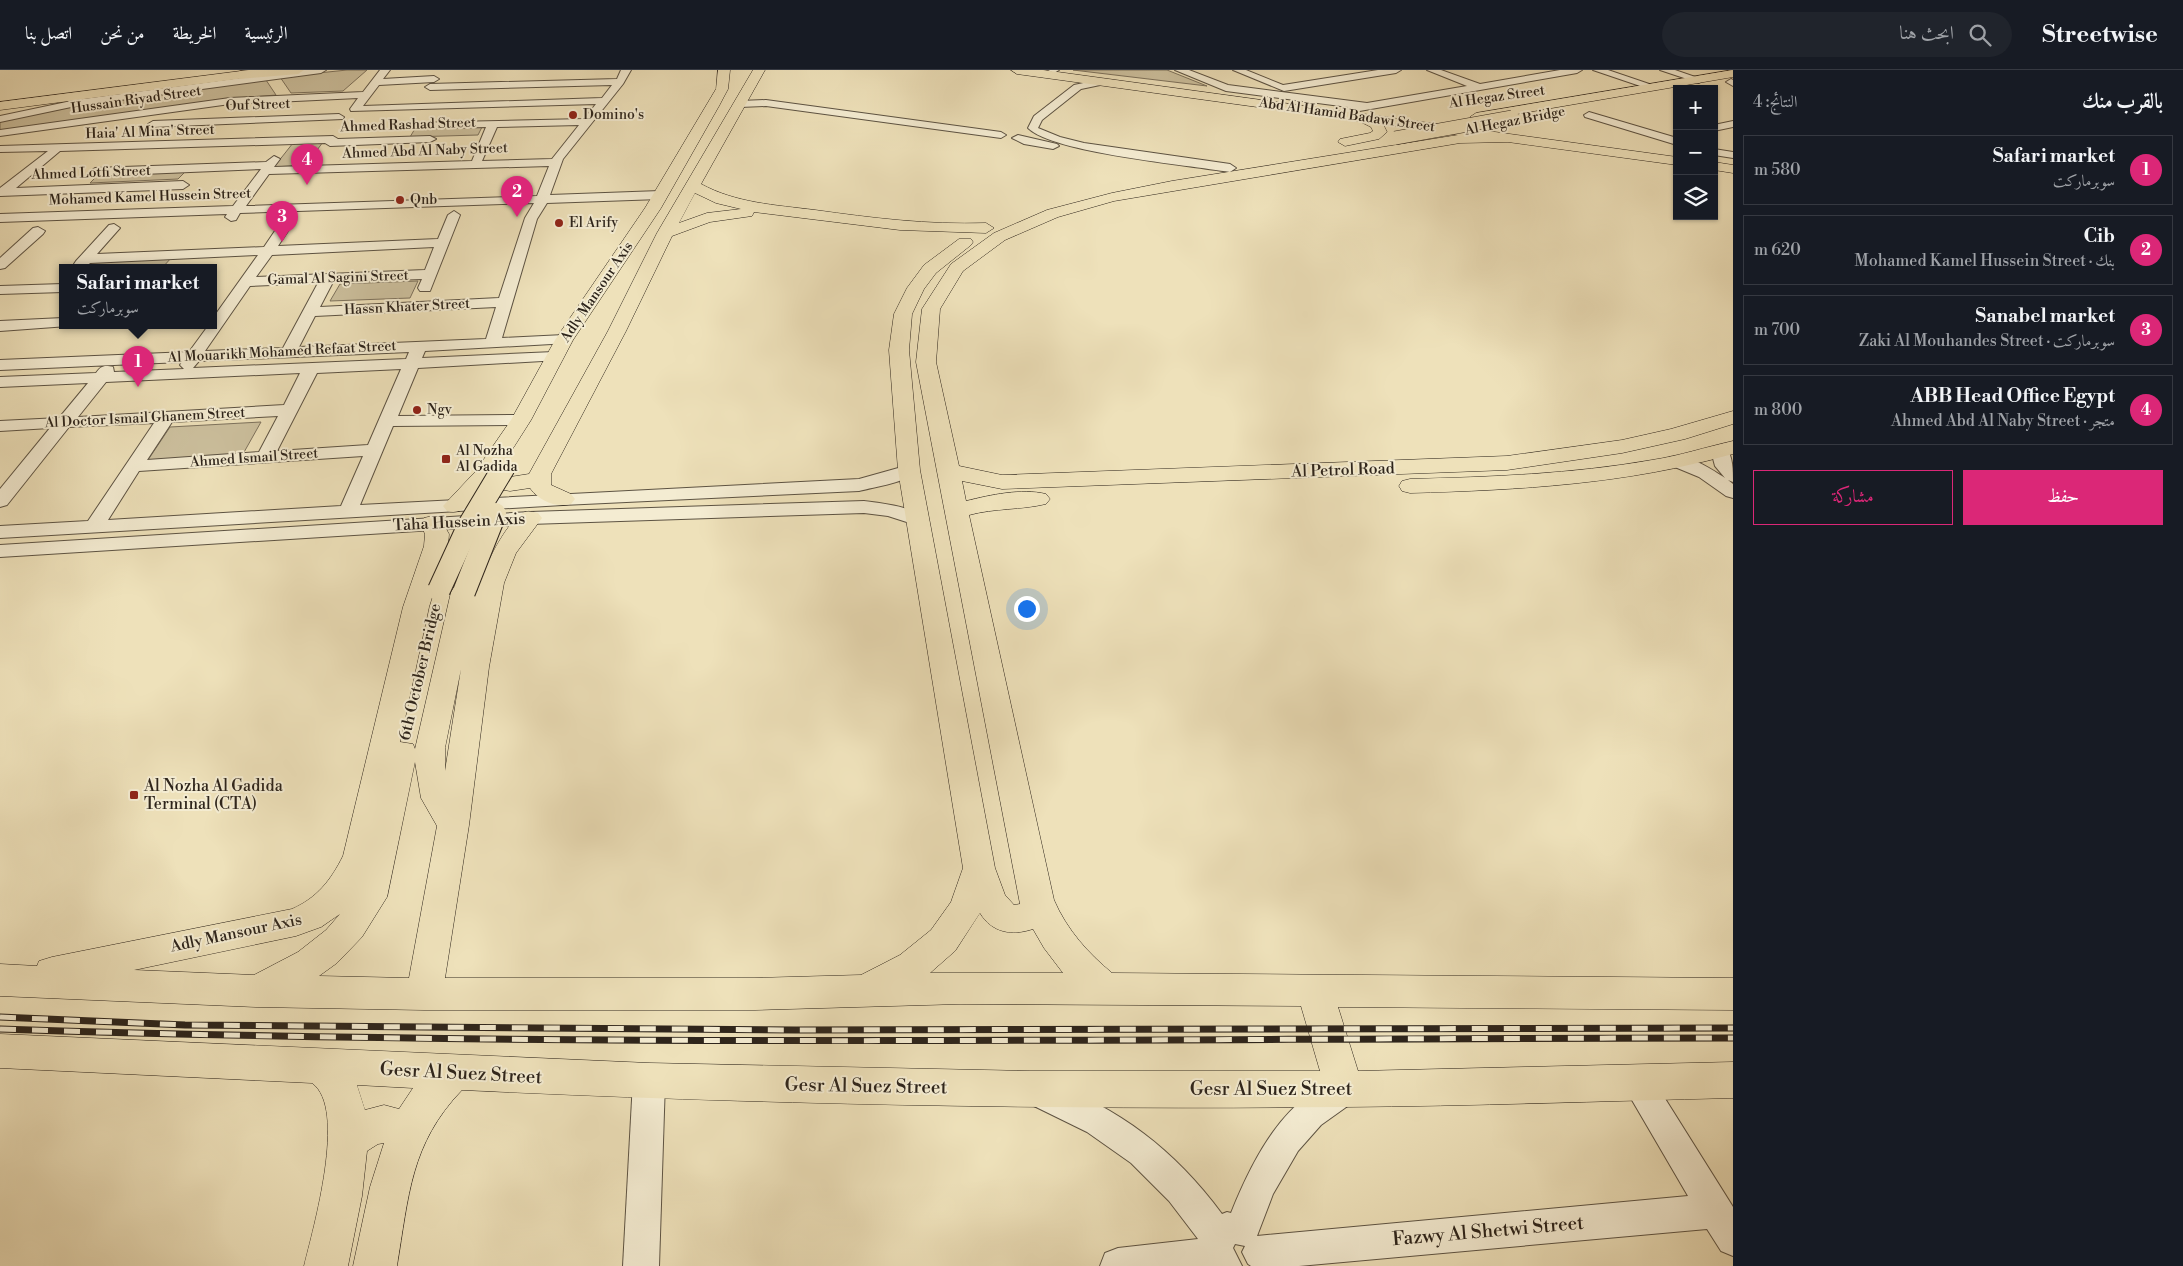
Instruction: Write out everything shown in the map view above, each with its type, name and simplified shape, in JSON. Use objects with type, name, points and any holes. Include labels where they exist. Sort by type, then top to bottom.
[{"type":"main road","points":[[0,97],[200,70]]},
{"type":"main road","points":[[119,81],[148,81],[276,70]]},
{"type":"main road","points":[[0,106],[238,72],[298,70]]},
{"type":"main road","name":"Adly Mansour Axis","points":[[455,506],[471,492],[482,478],[521,420],[562,343],[656,201],[713,106],[722,88],[724,70]]},
{"type":"main road","points":[[746,70],[727,108],[748,103]]},
{"type":"main road","name":"Adly Mansour Axis","points":[[617,331],[665,233],[715,144],[748,103],[759,70]]},
{"type":"main road","name":"Abd Al Hamid Badawi Street","points":[[1017,70],[1053,71],[1259,95],[1412,119],[1673,154]]},
{"type":"main road","name":"Abd Al Hamid Badawi Street","points":[[1053,71],[1102,82],[1358,111],[1515,125],[1673,160]]},
{"type":"main road","name":"Al Hegaz Street","points":[[1412,119],[1454,119],[1627,92],[1733,80]]},
{"type":"main road","name":"Al Hegaz Bridge","points":[[1515,125],[1607,101],[1627,92]]},
{"type":"main road","points":[[1650,102],[1673,93]]},
{"type":"main road","name":"Al Hegaz Bridge","points":[[1222,173],[1400,140],[1515,125],[1673,93]]},
{"type":"main road","points":[[1572,118],[1616,109]]},
{"type":"main road","points":[[1358,111],[1380,128],[1380,132],[1374,136]]},
{"type":"main road","points":[[1478,116],[1499,123],[1515,125]]},
{"type":"main road","points":[[1104,988],[1068,956],[1051,931],[1037,900],[926,362],[924,333],[931,307],[953,272],[989,244],[1049,215],[1104,199],[1222,173],[1466,136],[1515,125]]},
{"type":"main road","points":[[1537,128],[1542,133],[1558,139]]},
{"type":"main road","points":[[1037,900],[1036,907],[1026,917],[1017,919],[1000,915],[990,903],[979,868],[916,519],[909,470],[899,338],[907,303],[927,263],[993,227],[1027,213],[1175,170],[1222,173],[1252,160],[1374,136],[1418,132],[1434,135],[1438,140]]},
{"type":"main road","name":"Al Hegaz Bridge","points":[[1222,173],[1400,140]]},
{"type":"main road","points":[[1718,160],[1733,162]]},
{"type":"main road","points":[[1718,167],[1733,169]]},
{"type":"main road","points":[[693,186],[734,208],[831,221],[879,231],[918,242],[931,242],[940,238],[938,233],[928,229],[993,227]]},
{"type":"main road","points":[[665,233],[734,208]]},
{"type":"main road","name":"6th October Bridge","points":[[256,991],[301,970],[342,937],[363,911],[370,897],[369,855],[452,591],[592,346],[603,336],[617,331]]},
{"type":"main road","name":"6th October Bridge","points":[[521,471],[575,347],[576,339],[562,343]]},
{"type":"main road","name":"Al Petrol Road","points":[[956,511],[1002,491],[1532,460],[1604,450],[1662,439],[1733,417]]},
{"type":"main road","name":"Al Petrol Road","points":[[948,471],[1002,491],[1469,484],[1579,477],[1644,468],[1676,461],[1727,460]]},
{"type":"main road","points":[[1451,466],[1469,484]]},
{"type":"main road","points":[[482,478],[508,484],[521,471],[545,493],[562,499]]},
{"type":"main road","points":[[424,994],[453,825],[475,667],[491,583],[504,552],[530,518]]},
{"type":"main road","name":"Adly Mansour Axis","points":[[6,980],[304,919],[325,908],[337,898],[369,855],[416,607],[437,540],[432,523]]},
{"type":"main road","points":[[433,557],[450,548],[468,543],[494,545],[504,552]]},
{"type":"main road","name":"6th October Bridge","points":[[452,591],[428,769],[432,790],[441,810],[453,825]]},
{"type":"main road","points":[[864,990],[909,968],[945,939],[968,905],[979,868]]},
{"type":"main road","points":[[6,980],[256,991],[424,994],[755,994],[864,990],[1104,988],[1733,994]]},
{"type":"main road","points":[[1314,989],[1346,1089]]},
{"type":"main road","name":"Gesr Al Suez Street","points":[[0,1051],[649,1081],[1030,1089],[1346,1089],[1733,1080]]},
{"type":"main road","points":[[319,1066],[333,1077],[340,1091],[345,1108],[349,1149],[326,1266]]},
{"type":"main road","points":[[375,1266],[398,1154],[405,1134],[421,1106],[453,1073]]},
{"type":"main road","points":[[348,1141],[363,1130],[380,1124],[390,1124],[399,1128],[405,1134]]},
{"type":"street","points":[[0,119],[76,103],[321,70]]},
{"type":"street","points":[[323,151],[355,109],[375,70]]},
{"type":"street","points":[[323,151],[339,117],[376,82],[385,70]]},
{"type":"street","points":[[540,164],[614,70]]},
{"type":"street","points":[[493,342],[531,214],[542,198],[557,160],[620,82],[626,70]]},
{"type":"street","points":[[1180,70],[1220,86],[1259,95],[1358,111],[1478,87],[1577,70]]},
{"type":"street","points":[[1238,70],[1282,88]]},
{"type":"street","points":[[1259,95],[1282,88],[1396,70]]},
{"type":"street","points":[[1598,70],[1656,88]]},
{"type":"street","points":[[1665,70],[1697,84]]},
{"type":"street","points":[[1053,71],[1067,84],[1080,85],[1102,82]]},
{"type":"street","points":[[1248,74],[1270,71]]},
{"type":"street","points":[[1510,73],[1527,78]]},
{"type":"street","points":[[1432,75],[1449,76],[1478,87]]},
{"type":"street","points":[[376,82],[435,80],[473,86],[620,82]]},
{"type":"street","points":[[398,140],[435,80]]},
{"type":"street","points":[[1018,138],[1030,136],[1029,126],[1067,84]]},
{"type":"street","points":[[1029,126],[1080,85]]},
{"type":"street","points":[[463,105],[473,86]]},
{"type":"street","name":"Hussain Riyad Street","points":[[0,133],[240,100],[362,95]]},
{"type":"street","points":[[355,109],[603,101]]},
{"type":"street","points":[[748,103],[1003,129],[1018,138],[1032,143],[1152,160],[1175,170]]},
{"type":"street","points":[[75,189],[163,110]]},
{"type":"street","points":[[1589,115],[1673,141]]},
{"type":"street","name":"Ouf Street","points":[[142,129],[339,117]]},
{"type":"street","points":[[407,126],[587,122]]},
{"type":"street","points":[[477,160],[481,138],[493,123]]},
{"type":"street","points":[[1718,128],[1733,124]]},
{"type":"street","points":[[1029,126],[1075,144],[1175,170]]},
{"type":"street","points":[[1718,130],[1733,134]]},
{"type":"street","points":[[1665,138],[1673,136]]},
{"type":"street","name":"Ahmed Rashad Street","points":[[323,151],[398,140],[437,139]]},
{"type":"street","name":"Haia' Al Mina' Street","points":[[0,151],[301,140],[323,151]]},
{"type":"street","points":[[231,224],[271,169],[288,141]]},
{"type":"street","name":"Haia' Al Mina' Street","points":[[0,151],[55,151],[123,147]]},
{"type":"street","points":[[2,192],[55,151]]},
{"type":"street","name":"Ahmed Abd Al Naby Street","points":[[323,151],[540,164],[557,160]]},
{"type":"street","name":"Ahmed Abd Al Naby Street","points":[[95,172],[199,168],[271,169],[323,151],[540,164]]},
{"type":"street","points":[[1718,153],[1733,155]]},
{"type":"street","points":[[157,212],[199,168]]},
{"type":"street","name":"Ahmed Lotfi Street","points":[[2,192],[183,185]]},
{"type":"street","points":[[529,194],[531,214]]},
{"type":"street","name":"Mohamed Kamel Hussein Street","points":[[0,218],[243,209],[529,194],[542,198],[656,201]]},
{"type":"street","points":[[278,197],[305,206]]},
{"type":"street","points":[[381,218],[531,214],[656,201]]},
{"type":"street","points":[[418,306],[454,215]]},
{"type":"street","points":[[217,317],[293,222],[271,223]]},
{"type":"street","name":"Mohamed Kamel Hussein Street","points":[[81,264],[119,228],[95,229]]},
{"type":"street","points":[[0,265],[42,231],[19,232]]},
{"type":"street","points":[[81,264],[186,254],[443,243]]},
{"type":"street","points":[[178,264],[186,254]]},
{"type":"street","name":"Gamal Al Sagini Street","points":[[246,282],[431,274]]},
{"type":"street","points":[[289,352],[328,278]]},
{"type":"street","points":[[0,290],[59,286]]},
{"type":"street","name":"Hassn Khater Street","points":[[310,312],[505,302]]},
{"type":"street","points":[[0,326],[59,323]]},
{"type":"street","points":[[0,342],[16,325]]},
{"type":"street","points":[[182,374],[210,329]]},
{"type":"street","name":"Al Mouarikh Mohamed Refaat Street","points":[[0,364],[493,342],[562,343]]},
{"type":"street","name":"Al Mouarikh Mohamed Refaat Street","points":[[0,382],[412,364],[562,343]]},
{"type":"street","points":[[348,512],[420,346]]},
{"type":"street","points":[[0,501],[116,359]]},
{"type":"street","points":[[265,458],[311,368]]},
{"type":"street","name":"Al Doctor Ismail Ghanem Street","points":[[0,426],[289,410]]},
{"type":"street","points":[[94,526],[166,417]]},
{"type":"street","points":[[387,421],[521,420]]},
{"type":"street","name":"Ahmed Ismail Street","points":[[134,466],[374,450]]},
{"type":"street","points":[[1705,473],[1705,469],[1710,466],[1727,460]]},
{"type":"street","points":[[1676,461],[1705,473],[1733,492]]},
{"type":"street","name":"Taha Hussein Axis","points":[[0,532],[562,499],[859,485],[886,479],[909,470]]},
{"type":"street","points":[[859,485],[872,489],[876,495],[872,503],[864,507]]},
{"type":"street","name":"Taha Hussein Axis","points":[[0,551],[530,518],[864,507],[916,519]]},
{"type":"street","points":[[642,1266],[649,1081]]},
{"type":"street","points":[[1638,1083],[1724,1225]]},
{"type":"street","points":[[1030,1089],[1100,1120],[1133,1142],[1164,1168],[1236,1251]]},
{"type":"street","points":[[1236,1251],[1258,1184],[1282,1145],[1311,1113],[1346,1089]]},
{"type":"street","name":"Fazwy Al Shetwi Street","points":[[1118,1266],[1236,1251],[1724,1225]]},
{"type":"shaded area","points":[[347,70],[367,70],[343,91],[291,93],[280,77]]},
{"type":"shaded area","points":[[1073,70],[1167,70],[1207,86]]},
{"type":"shaded area","points":[[266,80],[276,95],[216,100],[0,132],[0,121],[68,106]]},
{"type":"shaded area","points":[[483,125],[478,135],[410,137],[416,127]]},
{"type":"shaded area","points":[[323,142],[306,165],[274,167],[293,143]]},
{"type":"shaded area","points":[[186,171],[178,179],[90,183],[99,174]]},
{"type":"shaded area","points":[[172,257],[166,264],[91,264],[95,260]]},
{"type":"shaded area","points":[[418,281],[410,298],[330,301],[340,284]]},
{"type":"shaded area","points":[[261,422],[243,454],[148,460],[170,427]]},
{"type":"railway","points":[[0,1017],[185,1025],[796,1030],[1733,1028]]},
{"type":"railway","points":[[0,1029],[217,1035],[650,1040],[1733,1038]]},
{"type":"place","name":"Domino's","points":[[573,115]]},
{"type":"place","name":"ABB Head Office Egypt","points":[[307,185]]},
{"type":"place","name":"Qnb","points":[[400,200]]},
{"type":"place","name":"Cib","points":[[517,217]]},
{"type":"place","name":"El Arify","points":[[559,223]]},
{"type":"place","name":"Sanabel market","points":[[282,242]]},
{"type":"place","name":"Safari market","points":[[138,387]]},
{"type":"place","name":"Ngv","points":[[417,410]]},
{"type":"place","name":"Al Nozha Al Gadida","points":[[446,459]]},
{"type":"place","name":"Al Nozha Al Gadida Terminal (CTA)","points":[[134,795]]}]
